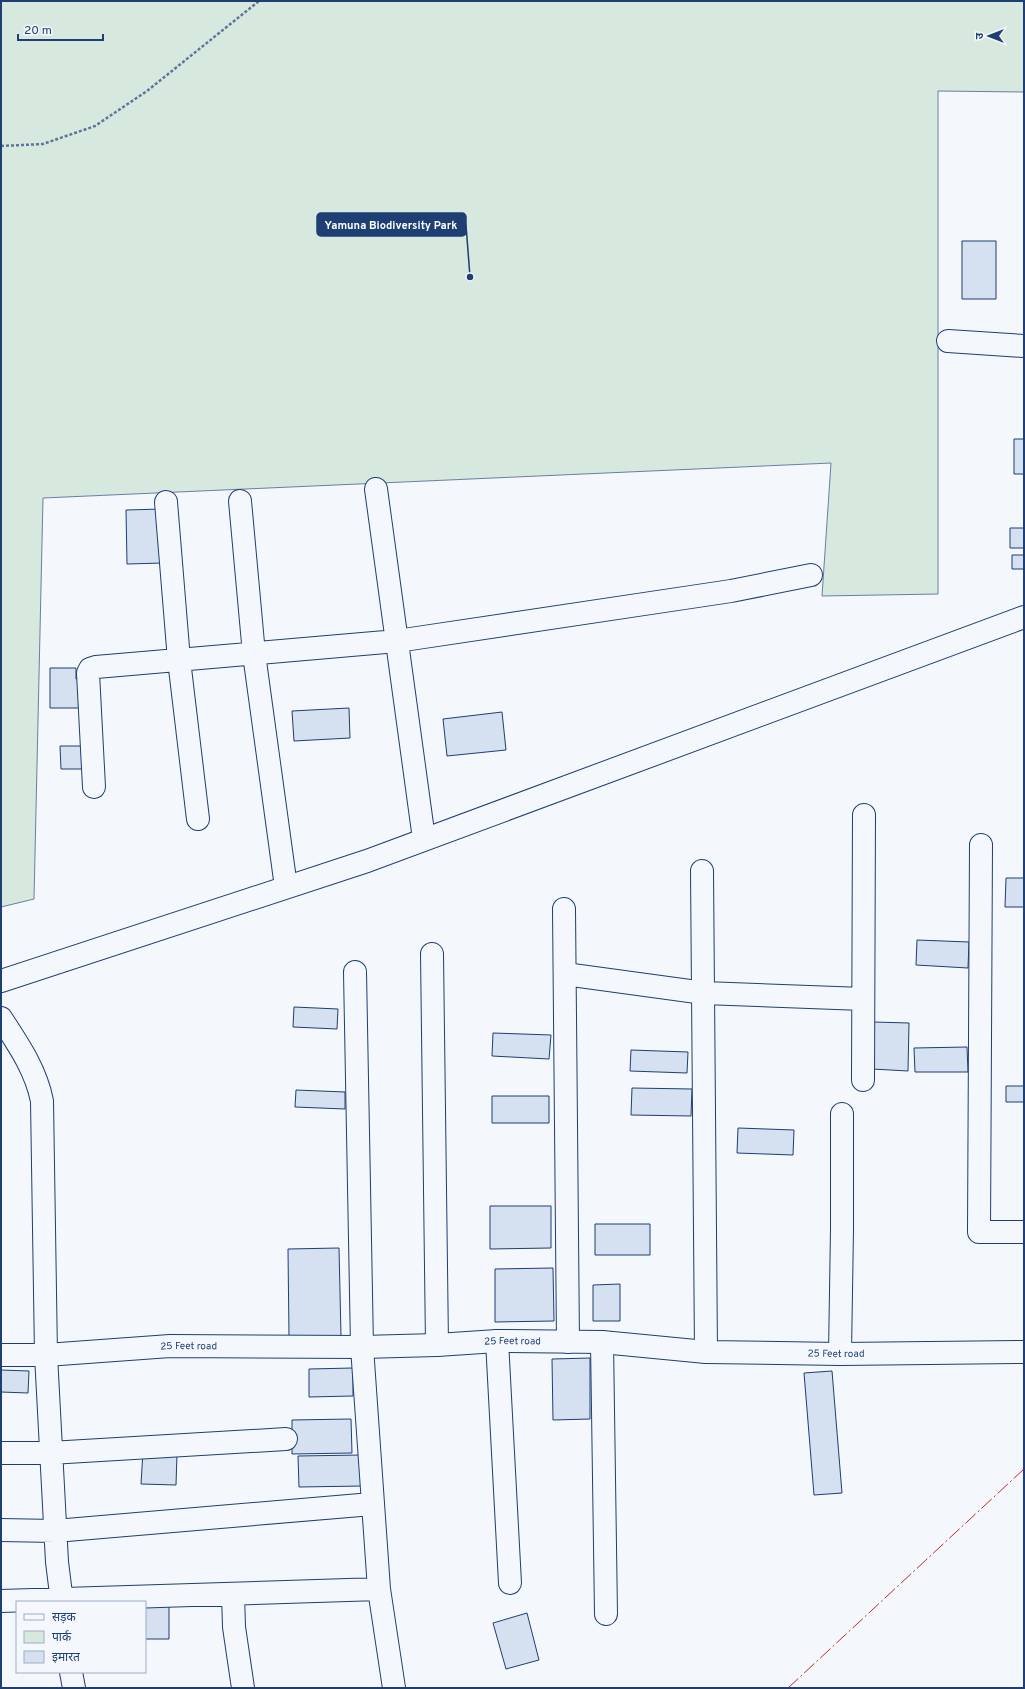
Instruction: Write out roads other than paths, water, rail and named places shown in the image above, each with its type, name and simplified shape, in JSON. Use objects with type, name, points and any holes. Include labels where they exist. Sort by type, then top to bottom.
[{"type":"street","points":[[948,342],[1024,346]]},
{"type":"street","points":[[376,490],[424,839]]},
{"type":"street","points":[[240,501],[254,654],[286,887]]},
{"type":"street","points":[[166,502],[179,660],[198,819]]},
{"type":"street","points":[[94,787],[88,677],[90,669],[96,667],[397,641],[731,591],[811,575]]},
{"type":"street","points":[[1,981],[367,861],[1024,617]]},
{"type":"street","points":[[863,1080],[864,815]]},
{"type":"street","points":[[981,845],[979,1232],[1024,1232]]},
{"type":"street","points":[[702,870],[706,1352]]},
{"type":"street","points":[[564,909],[568,1342]]},
{"type":"street","points":[[432,954],[437,1345]]},
{"type":"street","points":[[355,972],[362,1347],[379,1589],[394,1688]]},
{"type":"street","points":[[565,974],[704,993],[863,999]]},
{"type":"street","points":[[1,1018],[23,1051],[39,1084],[42,1101],[46,1355],[55,1531],[62,1601]]},
{"type":"street","points":[[840,1354],[842,1114]]},
{"type":"street","points":[[497,1341],[510,1583]]},
{"type":"street","name":"25 Feet road","points":[[1,1355],[46,1355],[170,1346],[362,1347],[437,1345],[497,1341],[602,1342],[706,1352],[840,1354],[1024,1352]]},
{"type":"street","points":[[602,1342],[606,1614]]},
{"type":"street","points":[[1,1453],[50,1453],[286,1439]]},
{"type":"street","points":[[1,1530],[55,1531],[372,1504]]},
{"type":"street","points":[[1,1601],[62,1601],[379,1589]]},
{"type":"street","points":[[234,1594],[234,1627],[243,1688]]},
{"type":"street","points":[[72,1673],[74,1688]]},
{"type":"place","name":"Yamuna Biodiversity Park","points":[[470,277]]}]
